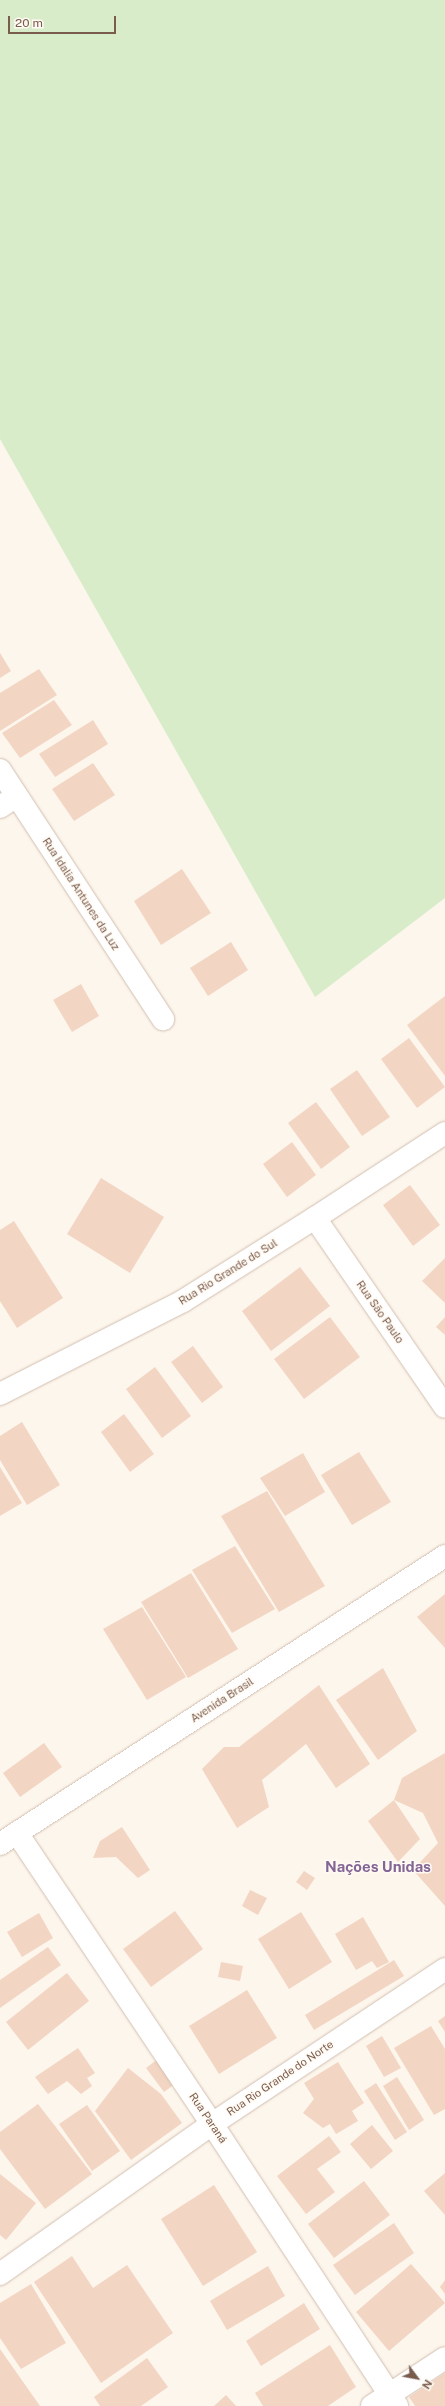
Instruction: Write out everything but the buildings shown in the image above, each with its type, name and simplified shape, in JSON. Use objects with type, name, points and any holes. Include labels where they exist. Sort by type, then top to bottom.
[{"type":"street","name":"Rua Idalia Antunes da Luz","points":[[0,770],[8,802],[163,1019]]},
{"type":"street","name":"Rua Rio Grande do Sul","points":[[3,1387],[182,1301],[315,1218],[445,1133]]},
{"type":"street","name":"Rua São Paulo","points":[[315,1218],[445,1406]]},
{"type":"street","name":"Avenida Brasil","points":[[8,1838],[445,1556]]},
{"type":"street","name":"Rua Paraná","points":[[8,1838],[212,2124],[386,2402]]},
{"type":"street","name":"Rua Rio Grande do Norte","points":[[0,2274],[212,2124],[445,1968]]},
{"type":"street","points":[[386,2402],[445,2358]]},
{"type":"green space","points":[[0,0],[445,0],[445,898],[315,997],[0,439]]},
{"type":"district","name":"Nações Unidas","points":[[378,1867]]}]
